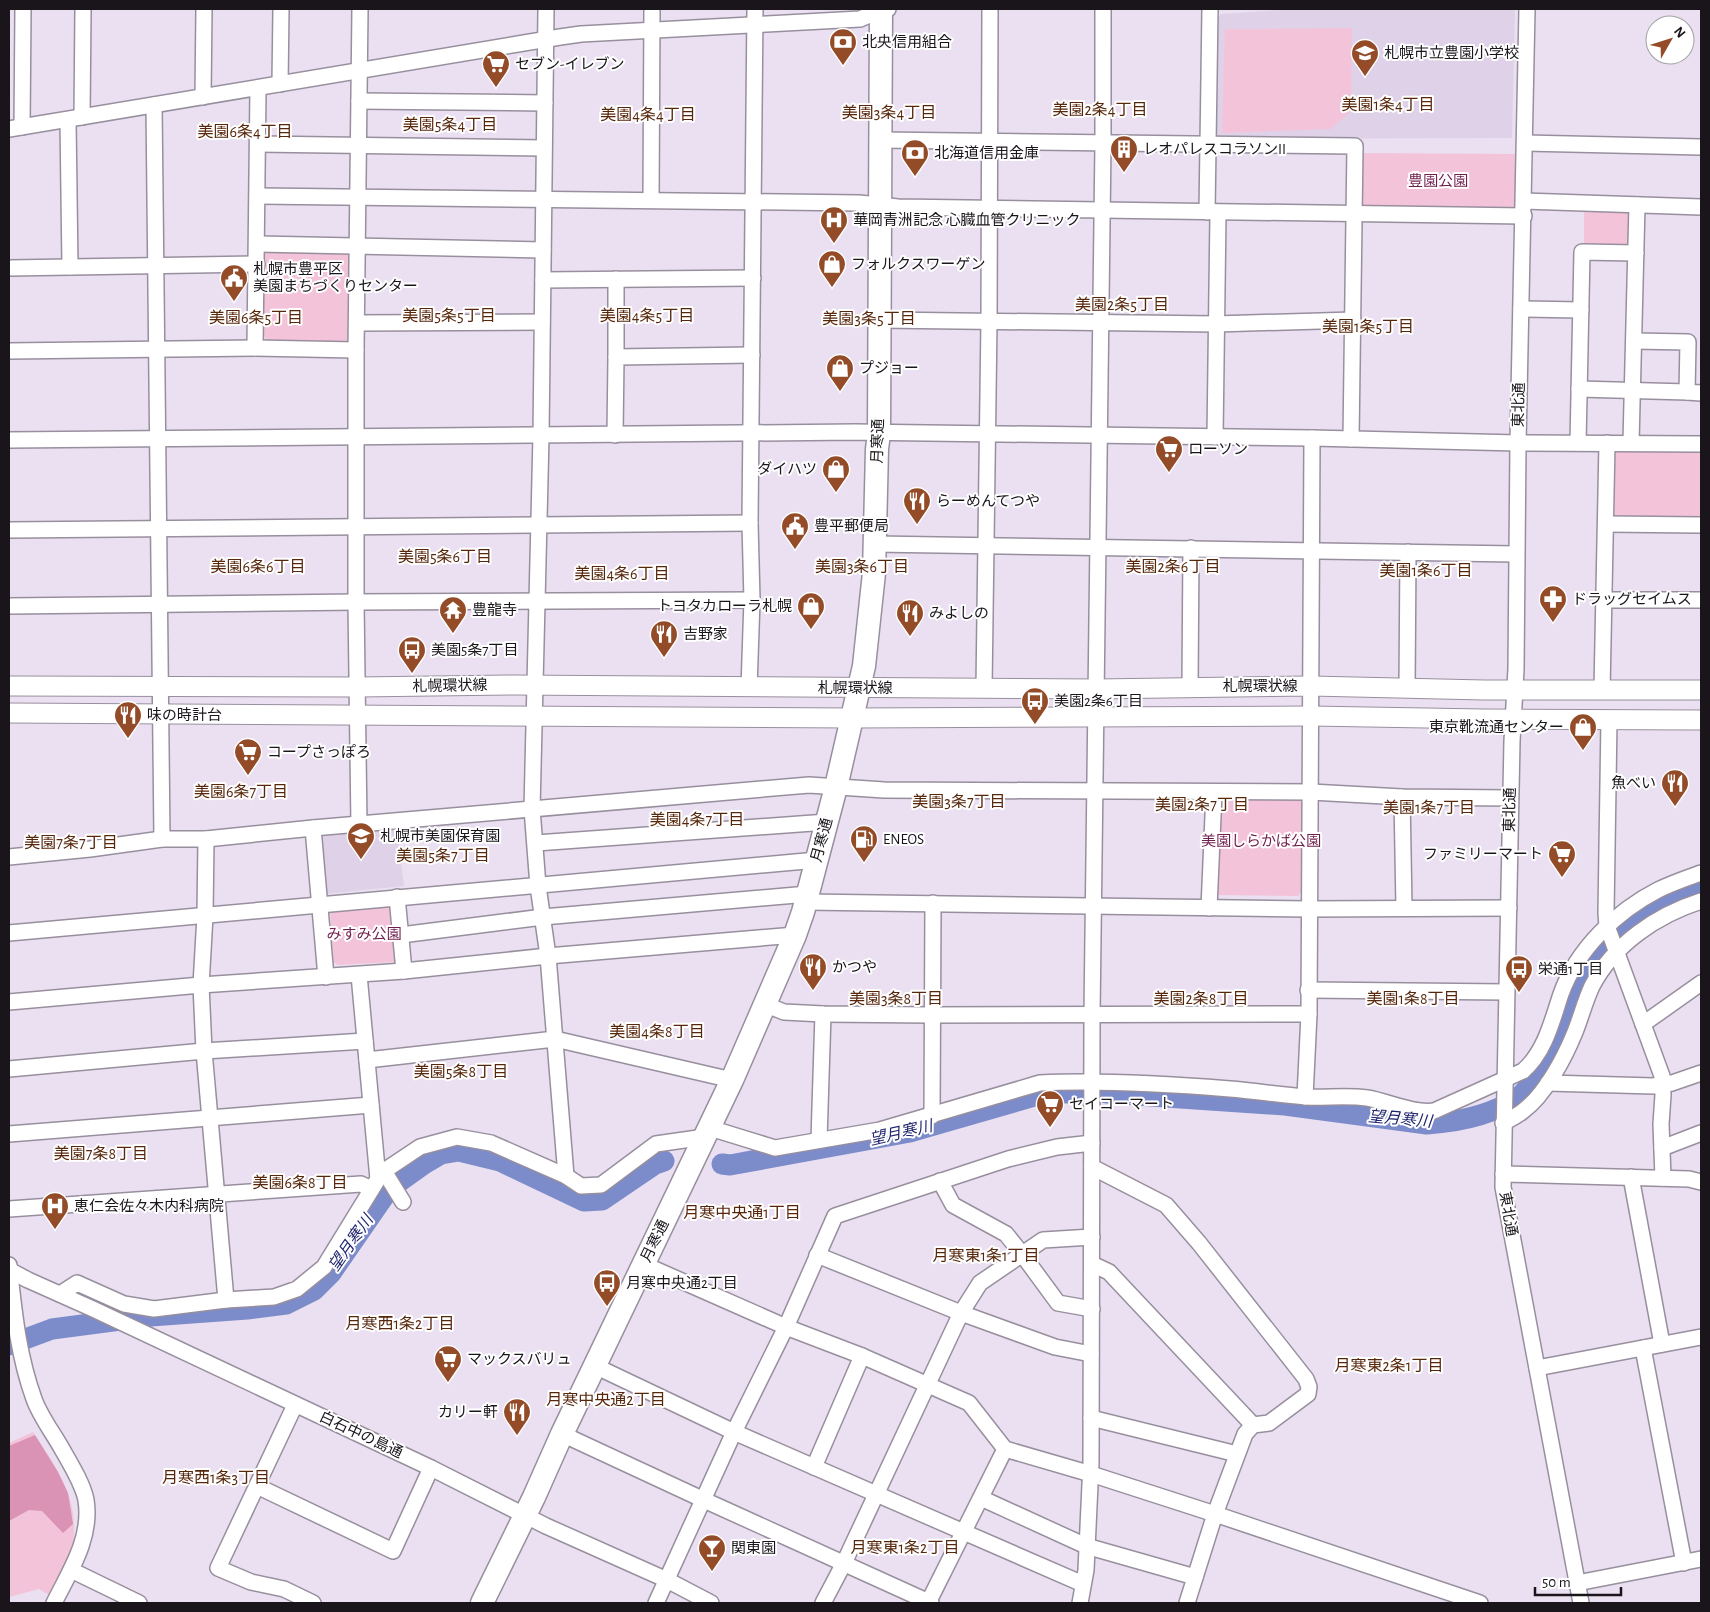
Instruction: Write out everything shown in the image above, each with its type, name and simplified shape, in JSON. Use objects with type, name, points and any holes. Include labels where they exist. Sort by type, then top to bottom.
[{"type":"highway","name":"月寒通","points":[[482,1603],[525,1516],[643,1264],[708,1133],[795,935],[807,898],[836,787],[859,688],[871,608],[879,433],[880,140],[885,9]]},
{"type":"main road","name":"札幌環状線","points":[[9,686],[1096,688],[1311,686],[1701,690]]},
{"type":"main road","name":"札幌環状線","points":[[9,714],[359,714],[853,718],[1312,716],[1701,720]]},
{"type":"street","points":[[23,9],[15,128],[581,34],[860,19],[885,9]]},
{"type":"street","points":[[70,267],[75,118],[83,9]]},
{"type":"street","points":[[203,97],[204,9]]},
{"type":"street","points":[[280,84],[282,9]]},
{"type":"street","points":[[359,826],[356,602],[356,350],[360,9]]},
{"type":"street","points":[[546,9],[541,436],[536,602],[536,715],[532,809],[538,886],[548,956],[566,1176]]},
{"type":"street","points":[[651,200],[652,9]]},
{"type":"street","points":[[749,688],[752,600],[750,523],[755,9]]},
{"type":"street","points":[[984,688],[990,208],[990,9]]},
{"type":"street","points":[[1080,1603],[1091,1474],[1092,1015],[1099,547],[1103,9]]},
{"type":"street","points":[[1210,9],[1208,144],[1213,212],[1216,324],[1215,437]]},
{"type":"street","name":"東北通","points":[[1528,9],[1518,443],[1515,689],[1510,798],[1502,1174],[1581,1603]]},
{"type":"street","points":[[255,348],[258,264],[258,88]]},
{"type":"street","points":[[359,100],[545,103]]},
{"type":"street","points":[[154,105],[162,839]]},
{"type":"street","points":[[880,140],[1354,146],[1351,439]]},
{"type":"street","points":[[1525,143],[1701,147]]},
{"type":"street","points":[[258,144],[544,148]]},
{"type":"street","points":[[258,196],[860,203],[898,207],[1102,211],[1524,216]]},
{"type":"street","points":[[1524,200],[1701,207]]},
{"type":"street","points":[[1631,442],[1637,205]]},
{"type":"street","points":[[258,244],[544,250]]},
{"type":"street","points":[[1578,443],[1582,252],[1636,253]]},
{"type":"street","points":[[9,268],[258,264]]},
{"type":"street","points":[[615,435],[616,278]]},
{"type":"street","points":[[542,280],[753,278]]},
{"type":"street","points":[[1521,309],[1581,310]]},
{"type":"street","points":[[880,320],[1216,324],[1353,320]]},
{"type":"street","points":[[357,323],[542,322]]},
{"type":"street","points":[[1579,389],[1694,392],[1688,342],[1634,341]]},
{"type":"street","points":[[9,352],[255,348],[356,350]]},
{"type":"street","points":[[616,357],[752,355]]},
{"type":"street","points":[[9,440],[879,433],[1701,444]]},
{"type":"street","points":[[1305,1097],[1309,1014],[1312,438]]},
{"type":"street","points":[[1602,690],[1607,443]]},
{"type":"street","points":[[9,530],[750,523]]},
{"type":"street","points":[[1606,524],[1701,525]]},
{"type":"street","points":[[875,544],[1516,554]]},
{"type":"street","points":[[1190,686],[1191,548]]},
{"type":"street","points":[[1407,688],[1408,552]]},
{"type":"street","points":[[9,606],[752,600]]},
{"type":"street","points":[[1604,600],[1701,600]]},
{"type":"street","points":[[1609,720],[1606,913],[1612,939],[1662,1076],[1664,1095],[1661,1124],[1663,1178]]},
{"type":"street","points":[[9,857],[90,849],[162,839],[206,839],[312,828],[359,826],[809,785],[884,790],[1310,792],[1402,797],[1510,798]]},
{"type":"street","points":[[1208,908],[1214,793]]},
{"type":"street","points":[[1402,797],[1404,908]]},
{"type":"street","points":[[536,843],[827,822]]},
{"type":"street","points":[[312,828],[326,977]]},
{"type":"street","points":[[206,839],[205,916],[201,985],[209,1119],[226,1300]]},
{"type":"street","points":[[9,933],[817,860]]},
{"type":"street","points":[[1504,1121],[1528,1108],[1548,1083],[1561,1062],[1575,1033],[1584,1004],[1602,970],[1612,939],[1634,904],[1659,889],[1701,873]]},
{"type":"street","points":[[397,897],[404,971]]},
{"type":"street","points":[[401,935],[543,917],[807,898],[933,903],[1208,908],[1509,908]]},
{"type":"street","points":[[60,1294],[77,1283],[124,1304],[154,1309],[226,1300],[274,1298],[297,1289],[324,1267],[381,1180],[420,1147],[458,1137],[491,1144],[566,1176],[581,1186],[601,1185],[656,1144],[708,1133],[775,1148],[880,1130],[1040,1083],[1092,1081],[1230,1089],[1305,1097],[1366,1098],[1429,1112],[1504,1085],[1530,1064],[1543,1043],[1570,974],[1586,950],[1612,939],[1632,938],[1654,922],[1701,901]]},
{"type":"street","points":[[932,1116],[933,903]]},
{"type":"street","points":[[9,1002],[201,985],[404,971],[548,956],[795,935]]},
{"type":"street","points":[[359,974],[371,1105],[381,1180],[403,1202]]},
{"type":"street","points":[[1644,1024],[1701,982]]},
{"type":"street","points":[[1308,990],[1506,992]]},
{"type":"street","points":[[764,1004],[784,1012],[931,1016],[1309,1014]]},
{"type":"street","points":[[819,1140],[823,1014]]},
{"type":"street","points":[[367,1060],[555,1039],[732,1080]]},
{"type":"street","points":[[9,1069],[204,1051],[365,1041]]},
{"type":"street","points":[[1548,1083],[1663,1085],[1701,1073]]},
{"type":"street","points":[[9,1134],[371,1105]]},
{"type":"street","points":[[1662,1148],[1701,1133]]},
{"type":"street","points":[[656,1603],[734,1432],[786,1327],[816,1255],[835,1216],[1008,1160],[1057,1147],[1092,1144]]},
{"type":"street","points":[[1092,1167],[1166,1205],[1199,1243],[1306,1379],[1309,1387],[1308,1394],[1268,1423],[1253,1425],[1245,1434],[1215,1514],[1187,1603]]},
{"type":"street","points":[[1502,1174],[1689,1179],[1701,1182]]},
{"type":"street","points":[[1630,1177],[1662,1344]]},
{"type":"street","points":[[9,1209],[361,1184],[381,1180]]},
{"type":"street","points":[[940,1182],[953,1205],[1006,1234],[1058,1303],[1092,1310]]},
{"type":"street","points":[[823,1603],[877,1494],[961,1314],[980,1283],[1043,1240],[1092,1237]]},
{"type":"street","points":[[816,1255],[961,1314],[1056,1347],[1091,1354]]},
{"type":"street","points":[[643,1264],[786,1327],[862,1356],[970,1403],[1005,1450],[1091,1474],[1480,1603]]},
{"type":"street","points":[[1092,1264],[1109,1272],[1253,1425]]},
{"type":"street","points":[[9,1265],[17,1357],[35,1401],[73,1469],[86,1498],[88,1524],[80,1550],[54,1603]]},
{"type":"street","name":"白石中の島通","points":[[9,1270],[430,1468],[525,1516],[667,1580],[712,1603]]},
{"type":"street","points":[[1537,1368],[1701,1337]]},
{"type":"street","points":[[1644,1348],[1684,1563]]},
{"type":"street","points":[[814,1467],[862,1356]]},
{"type":"street","points":[[595,1366],[734,1432],[1083,1584]]},
{"type":"street","points":[[296,1405],[218,1568],[251,1582],[284,1588],[314,1603]]},
{"type":"street","points":[[1091,1418],[1237,1454]]},
{"type":"street","points":[[562,1434],[929,1603],[1005,1450]]},
{"type":"street","points":[[257,1486],[393,1551],[430,1468]]},
{"type":"street","points":[[981,1498],[1086,1546],[1195,1577]]},
{"type":"street","points":[[1577,1583],[1701,1560]]},
{"type":"street","points":[[71,1570],[139,1603]]},
{"type":"shaded area","name":"札幌市立豊園小学校","points":[[1293,9],[1515,9],[1512,138],[1218,139],[1215,136],[1218,18],[1221,14]]},
{"type":"shaded area","name":"札幌市美園保育園","points":[[396,824],[404,886],[325,894],[319,834]]},
{"type":"shaded area","points":[[35,1435],[58,1472],[68,1493],[73,1524],[63,1533],[42,1511],[29,1510],[9,1521],[9,1446]]},
{"type":"green space","points":[[1352,28],[1351,111],[1331,129],[1222,133],[1225,29]]},
{"type":"green space","name":"豊園公園","points":[[1360,153],[1515,154],[1516,209],[1362,208]]},
{"type":"green space","points":[[1584,207],[1632,212],[1630,249],[1584,248]]},
{"type":"green space","points":[[346,249],[350,254],[351,339],[344,344],[268,342],[264,336],[263,251]]},
{"type":"green space","points":[[1618,449],[1701,449],[1701,517],[1617,517],[1613,513],[1615,452]]},
{"type":"green space","name":"美園しらかば公園","points":[[1218,797],[1305,799],[1301,892],[1298,896],[1218,895]]},
{"type":"green space","name":"みすみ公園","points":[[388,903],[394,909],[398,956],[396,962],[338,965],[333,962],[330,910]]},
{"type":"green space","points":[[33,1432],[67,1490],[72,1505],[74,1538],[70,1557],[51,1596],[39,1589],[9,1597],[9,1443]]},
{"type":"waterway","name":"望月寒川","points":[[1107,1093],[1285,1105],[1427,1124],[1464,1119],[1487,1113],[1510,1103],[1520,1096],[1541,1072],[1558,1040],[1585,975],[1610,941],[1642,913],[1680,894],[1701,888]]},
{"type":"waterway","name":"望月寒川","points":[[722,1164],[730,1165],[910,1132],[1045,1093],[1077,1093]]},
{"type":"waterway","name":"望月寒川","points":[[9,1345],[52,1329],[151,1316],[247,1309],[286,1304],[314,1290],[331,1273],[389,1189],[441,1154],[459,1151],[500,1161],[584,1201],[602,1200],[655,1164],[664,1161]]},
{"type":"place","name":"北央信用組合","points":[[843,66]]},
{"type":"place","name":"札幌市立豊園小学校","points":[[1365,77]]},
{"type":"place","name":"セブン-イレブン","points":[[496,88]]},
{"type":"place","name":"レオパレスコラソンII","points":[[1124,173]]},
{"type":"place","name":"北海道信用金庫","points":[[915,177]]},
{"type":"place","name":"華岡青洲記念 心臓血管クリニック","points":[[834,244]]},
{"type":"place","name":"フォルクスワーゲン","points":[[832,288]]},
{"type":"place","name":"札幌市豊平区 美園まちづくりセンター","points":[[234,302]]},
{"type":"place","name":"プジョー","points":[[840,392]]},
{"type":"place","name":"ローソン","points":[[1169,473]]},
{"type":"place","name":"ダイハツ","points":[[836,493]]},
{"type":"place","name":"らーめんてつや","points":[[917,525]]},
{"type":"place","name":"豊平郵便局","points":[[795,550]]},
{"type":"place","name":"ドラッグセイムス","points":[[1553,623]]},
{"type":"place","name":"トヨタカローラ札幌","points":[[811,630]]},
{"type":"place","name":"豊龍寺","points":[[453,634]]},
{"type":"place","name":"みよしの","points":[[910,637]]},
{"type":"place","name":"吉野家","points":[[664,658]]},
{"type":"place","name":"美園5条7丁目","points":[[412,674]]},
{"type":"place","name":"美園2条6丁目","points":[[1035,725]]},
{"type":"place","name":"味の時計台","points":[[128,739]]},
{"type":"place","name":"東京靴流通センター","points":[[1583,751]]},
{"type":"place","name":"コープさっぽろ","points":[[248,776]]},
{"type":"place","name":"魚べい","points":[[1675,807]]},
{"type":"place","name":"札幌市美園保育園","points":[[361,860]]},
{"type":"place","name":"ENEOS","points":[[864,863]]},
{"type":"place","name":"ファミリーマート","points":[[1562,878]]},
{"type":"place","name":"かつや","points":[[813,991]]},
{"type":"place","name":"栄通1丁目","points":[[1519,993]]},
{"type":"place","name":"セイコーマート","points":[[1050,1128]]},
{"type":"place","name":"恵仁会佐々木内科病院","points":[[55,1230]]},
{"type":"place","name":"月寒中央通2丁目","points":[[607,1307]]},
{"type":"place","name":"マックスバリュ","points":[[448,1383]]},
{"type":"place","name":"カリー軒","points":[[517,1436]]},
{"type":"place","name":"関東園","points":[[712,1572]]},
{"type":"district","name":"美園1条4丁目","points":[[1388,105]]},
{"type":"district","name":"美園2条4丁目","points":[[1100,110]]},
{"type":"district","name":"美園3条4丁目","points":[[889,113]]},
{"type":"district","name":"美園4条4丁目","points":[[648,115]]},
{"type":"district","name":"美園5条4丁目","points":[[450,125]]},
{"type":"district","name":"美園6条4丁目","points":[[245,132]]},
{"type":"district","name":"美園2条5丁目","points":[[1122,305]]},
{"type":"district","name":"美園5条5丁目","points":[[449,316]]},
{"type":"district","name":"美園4条5丁目","points":[[647,316]]},
{"type":"district","name":"美園6条5丁目","points":[[256,318]]},
{"type":"district","name":"美園3条5丁目","points":[[869,319]]},
{"type":"district","name":"美園1条5丁目","points":[[1368,327]]},
{"type":"district","name":"美園5条6丁目","points":[[445,557]]},
{"type":"district","name":"美園6条6丁目","points":[[258,567]]},
{"type":"district","name":"美園3条6丁目","points":[[862,567]]},
{"type":"district","name":"美園2条6丁目","points":[[1173,567]]},
{"type":"district","name":"美園1条6丁目","points":[[1426,571]]},
{"type":"district","name":"美園4条6丁目","points":[[622,574]]},
{"type":"district","name":"美園6条7丁目","points":[[241,792]]},
{"type":"district","name":"美園3条7丁目","points":[[959,802]]},
{"type":"district","name":"美園2条7丁目","points":[[1202,805]]},
{"type":"district","name":"美園1条7丁目","points":[[1429,808]]},
{"type":"district","name":"美園4条7丁目","points":[[697,820]]},
{"type":"district","name":"美園7条7丁目","points":[[71,843]]},
{"type":"district","name":"美園5条7丁目","points":[[443,856]]},
{"type":"district","name":"美園3条8丁目","points":[[896,999]]},
{"type":"district","name":"美園2条8丁目","points":[[1201,999]]},
{"type":"district","name":"美園1条8丁目","points":[[1413,999]]},
{"type":"district","name":"美園4条8丁目","points":[[657,1032]]},
{"type":"district","name":"美園5条8丁目","points":[[461,1072]]},
{"type":"district","name":"美園7条8丁目","points":[[101,1154]]},
{"type":"district","name":"美園6条8丁目","points":[[300,1183]]},
{"type":"district","name":"月寒中央通1丁目","points":[[742,1213]]},
{"type":"district","name":"月寒東1条1丁目","points":[[986,1256]]},
{"type":"district","name":"月寒西1条2丁目","points":[[400,1324]]},
{"type":"district","name":"月寒東2条1丁目","points":[[1389,1366]]},
{"type":"district","name":"月寒中央通2丁目","points":[[606,1400]]},
{"type":"district","name":"月寒西1条3丁目","points":[[216,1478]]},
{"type":"district","name":"月寒東1条2丁目","points":[[905,1548]]}]
